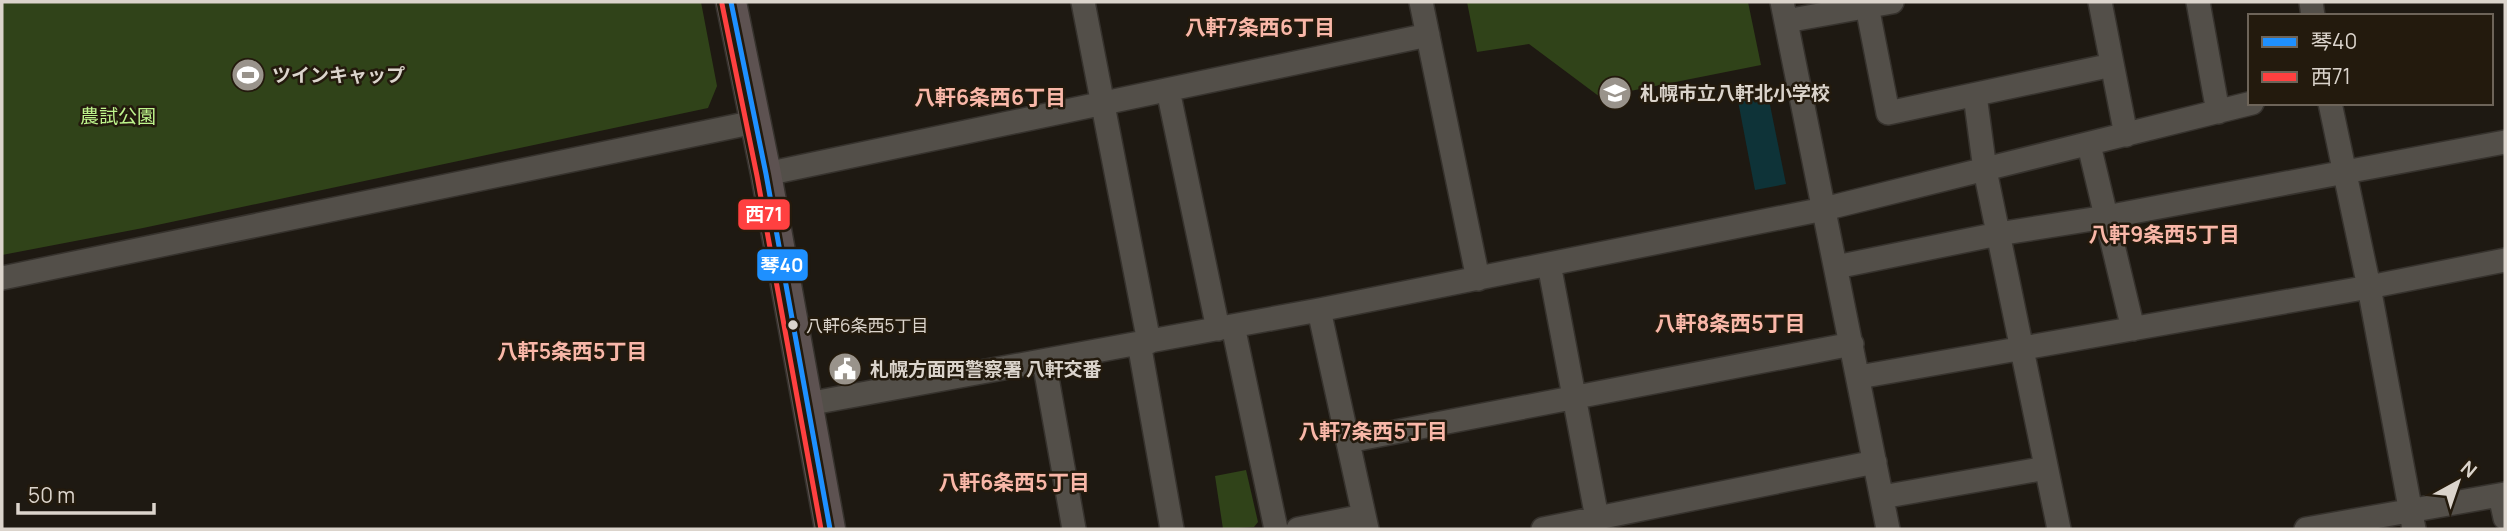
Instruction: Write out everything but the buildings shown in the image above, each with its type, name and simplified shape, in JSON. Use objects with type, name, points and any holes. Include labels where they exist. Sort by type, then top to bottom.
[{"type":"main road","points":[[731,2],[766,174],[830,529]]},
{"type":"street","points":[[1083,2],[1104,103],[1172,529]]},
{"type":"street","points":[[1421,2],[1478,279]]},
{"type":"street","points":[[1888,529],[1784,11],[1892,2]]},
{"type":"street","points":[[2100,2],[2126,135]]},
{"type":"street","points":[[2198,2],[2218,112]]},
{"type":"street","points":[[1867,6],[1888,113],[2112,65]]},
{"type":"street","points":[[766,174],[1428,35]]},
{"type":"street","points":[[1168,90],[1276,529]]},
{"type":"street","points":[[1975,95],[1985,170],[2059,529]]},
{"type":"street","points":[[807,404],[1319,310],[1825,209],[2248,104]]},
{"type":"street","points":[[2330,105],[2369,287],[2412,520]]},
{"type":"street","points":[[2,278],[755,122]]},
{"type":"street","points":[[1836,267],[1998,234],[2106,217],[2505,142]]},
{"type":"street","points":[[2089,145],[2133,329]]},
{"type":"street","points":[[1859,377],[2369,287],[2505,260]]},
{"type":"street","points":[[1549,264],[1597,518]]},
{"type":"street","points":[[1297,529],[1366,523],[1319,310]]},
{"type":"street","points":[[1348,441],[1852,344]]},
{"type":"street","points":[[1044,360],[1074,529]]},
{"type":"street","points":[[1543,529],[1875,462]]},
{"type":"street","points":[[1882,497],[2046,468]]},
{"type":"street","points":[[2318,528],[2412,520],[2503,494],[2505,518]]},
{"type":"green space","name":"農試公園","points":[[2,2],[701,2],[717,86],[708,108],[143,228],[2,255]]},
{"type":"green space","points":[[1467,2],[1748,2],[1761,65],[1600,97],[1529,44],[1477,52]]},
{"type":"green space","points":[[1246,470],[1258,522],[1254,527],[1223,529],[1215,476]]},
{"type":"water","points":[[1768,95],[1786,184],[1755,190],[1738,101]]},
{"type":"transit line","name":"琴40","points":[[731,2],[766,174],[830,529]]},
{"type":"transit line","name":"西71","points":[[722,4],[757,176],[821,529]]},
{"type":"place","name":"ツインキャップ","points":[[248,75]]},
{"type":"place","name":"札幌市立八軒北小学校","points":[[1615,93]]},
{"type":"place","name":"八軒6条西5丁目","points":[[793,325]]},
{"type":"place","name":"札幌方面西警察署 八軒交番","points":[[845,369]]},
{"type":"district","name":"八軒7条西6丁目","points":[[1260,27]]},
{"type":"district","name":"八軒6条西6丁目","points":[[990,97]]},
{"type":"district","name":"八軒9条西5丁目","points":[[2164,234]]},
{"type":"district","name":"八軒8条西5丁目","points":[[1730,323]]},
{"type":"district","name":"八軒5条西5丁目","points":[[572,351]]},
{"type":"district","name":"八軒7条西5丁目","points":[[1373,431]]},
{"type":"district","name":"八軒6条西5丁目","points":[[1014,482]]}]
